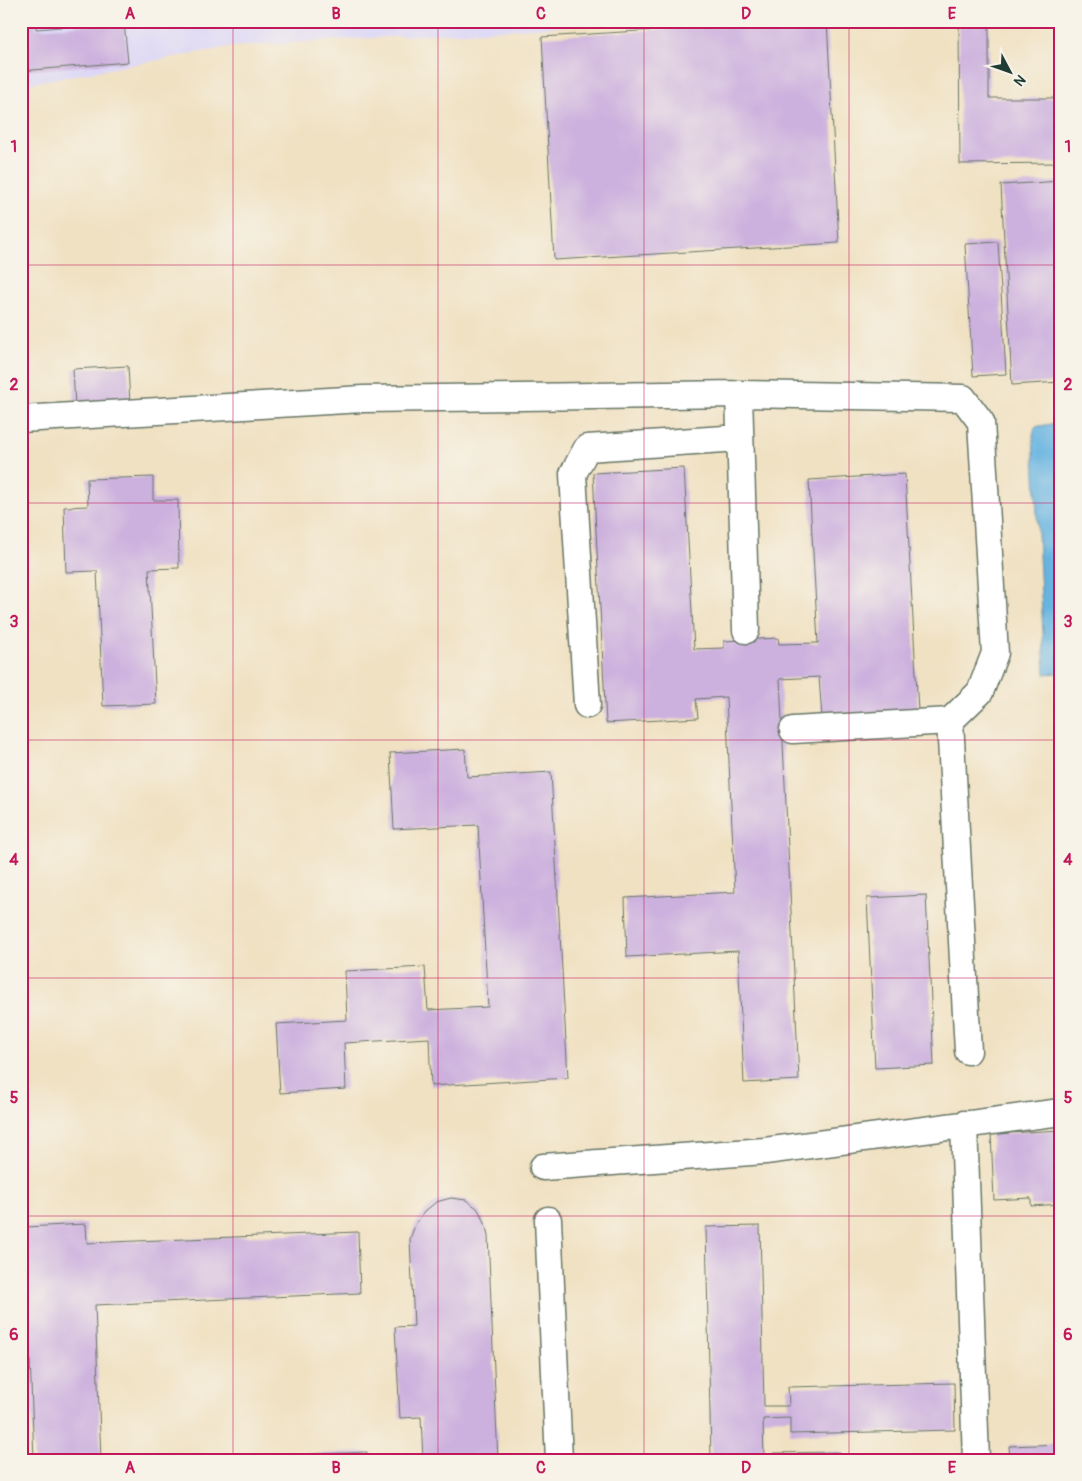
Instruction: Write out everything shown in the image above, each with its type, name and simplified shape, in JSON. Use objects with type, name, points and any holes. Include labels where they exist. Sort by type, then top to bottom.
[{"type":"lane","points":[[21,420],[363,399],[739,394],[963,398],[981,422],[995,653],[980,692],[950,721],[793,730]]},
{"type":"lane","points":[[739,394],[746,630]]},
{"type":"lane","points":[[587,706],[573,474],[582,456],[588,448],[740,438]]},
{"type":"lane","points":[[950,721],[968,1051]]},
{"type":"lane","points":[[543,1168],[765,1151],[1061,1112]]},
{"type":"lane","points":[[964,1124],[976,1460]]},
{"type":"lane","points":[[548,1220],[559,1460]]},
{"type":"shaded area","points":[[21,21],[645,21],[229,47],[21,85]]},
{"type":"water","points":[[1061,422],[1061,673],[1045,674],[1033,435],[1035,427]]},
{"type":"building","points":[[21,21],[36,21],[36,29],[124,22],[128,62],[21,71]]},
{"type":"building","points":[[800,21],[827,21],[839,243],[554,260],[542,37]]},
{"type":"building","points":[[959,21],[989,21],[989,98],[1061,98],[1061,163],[960,164]]},
{"type":"building","points":[[1061,181],[1061,382],[1012,385],[1001,185]]},
{"type":"building","points":[[998,242],[1006,374],[973,376],[965,244]]},
{"type":"building","points":[[128,366],[130,404],[75,407],[73,369]]},
{"type":"building","points":[[684,468],[694,649],[724,648],[724,641],[778,638],[779,644],[818,643],[809,480],[905,474],[918,711],[822,717],[819,677],[780,679],[799,1080],[744,1083],[738,951],[627,957],[625,898],[735,892],[726,697],[696,699],[698,718],[606,723],[593,473]]},
{"type":"building","points":[[153,477],[153,500],[178,500],[179,568],[149,569],[156,704],[103,706],[97,571],[66,572],[64,507],[88,506],[87,479]]},
{"type":"building","points":[[465,749],[467,777],[551,772],[568,1078],[431,1086],[429,1038],[344,1043],[346,1089],[280,1093],[276,1024],[347,1020],[345,971],[425,967],[428,1010],[488,1007],[478,825],[394,829],[390,753]]},
{"type":"building","points":[[926,895],[934,1065],[875,1068],[867,898]]},
{"type":"building","points":[[1061,1130],[1061,1204],[1031,1206],[1031,1198],[994,1200],[991,1134]]},
{"type":"building","points":[[451,1198],[466,1200],[477,1208],[484,1220],[488,1235],[498,1460],[423,1460],[421,1417],[400,1418],[395,1327],[414,1326],[410,1239],[415,1225],[424,1212],[436,1202]]},
{"type":"building","points":[[86,1224],[87,1243],[358,1232],[360,1293],[95,1305],[101,1460],[34,1460],[25,1227]]},
{"type":"building","points":[[760,1226],[764,1406],[789,1406],[788,1387],[954,1383],[955,1430],[790,1434],[790,1418],[763,1419],[764,1460],[711,1460],[706,1227]]},
{"type":"building","points":[[1061,1444],[1061,1460],[1010,1460],[1009,1446]]},
{"type":"building","points":[[367,1452],[367,1460],[218,1460],[218,1458]]},
{"type":"building","points":[[840,1452],[840,1460],[773,1460],[773,1453]]}]
